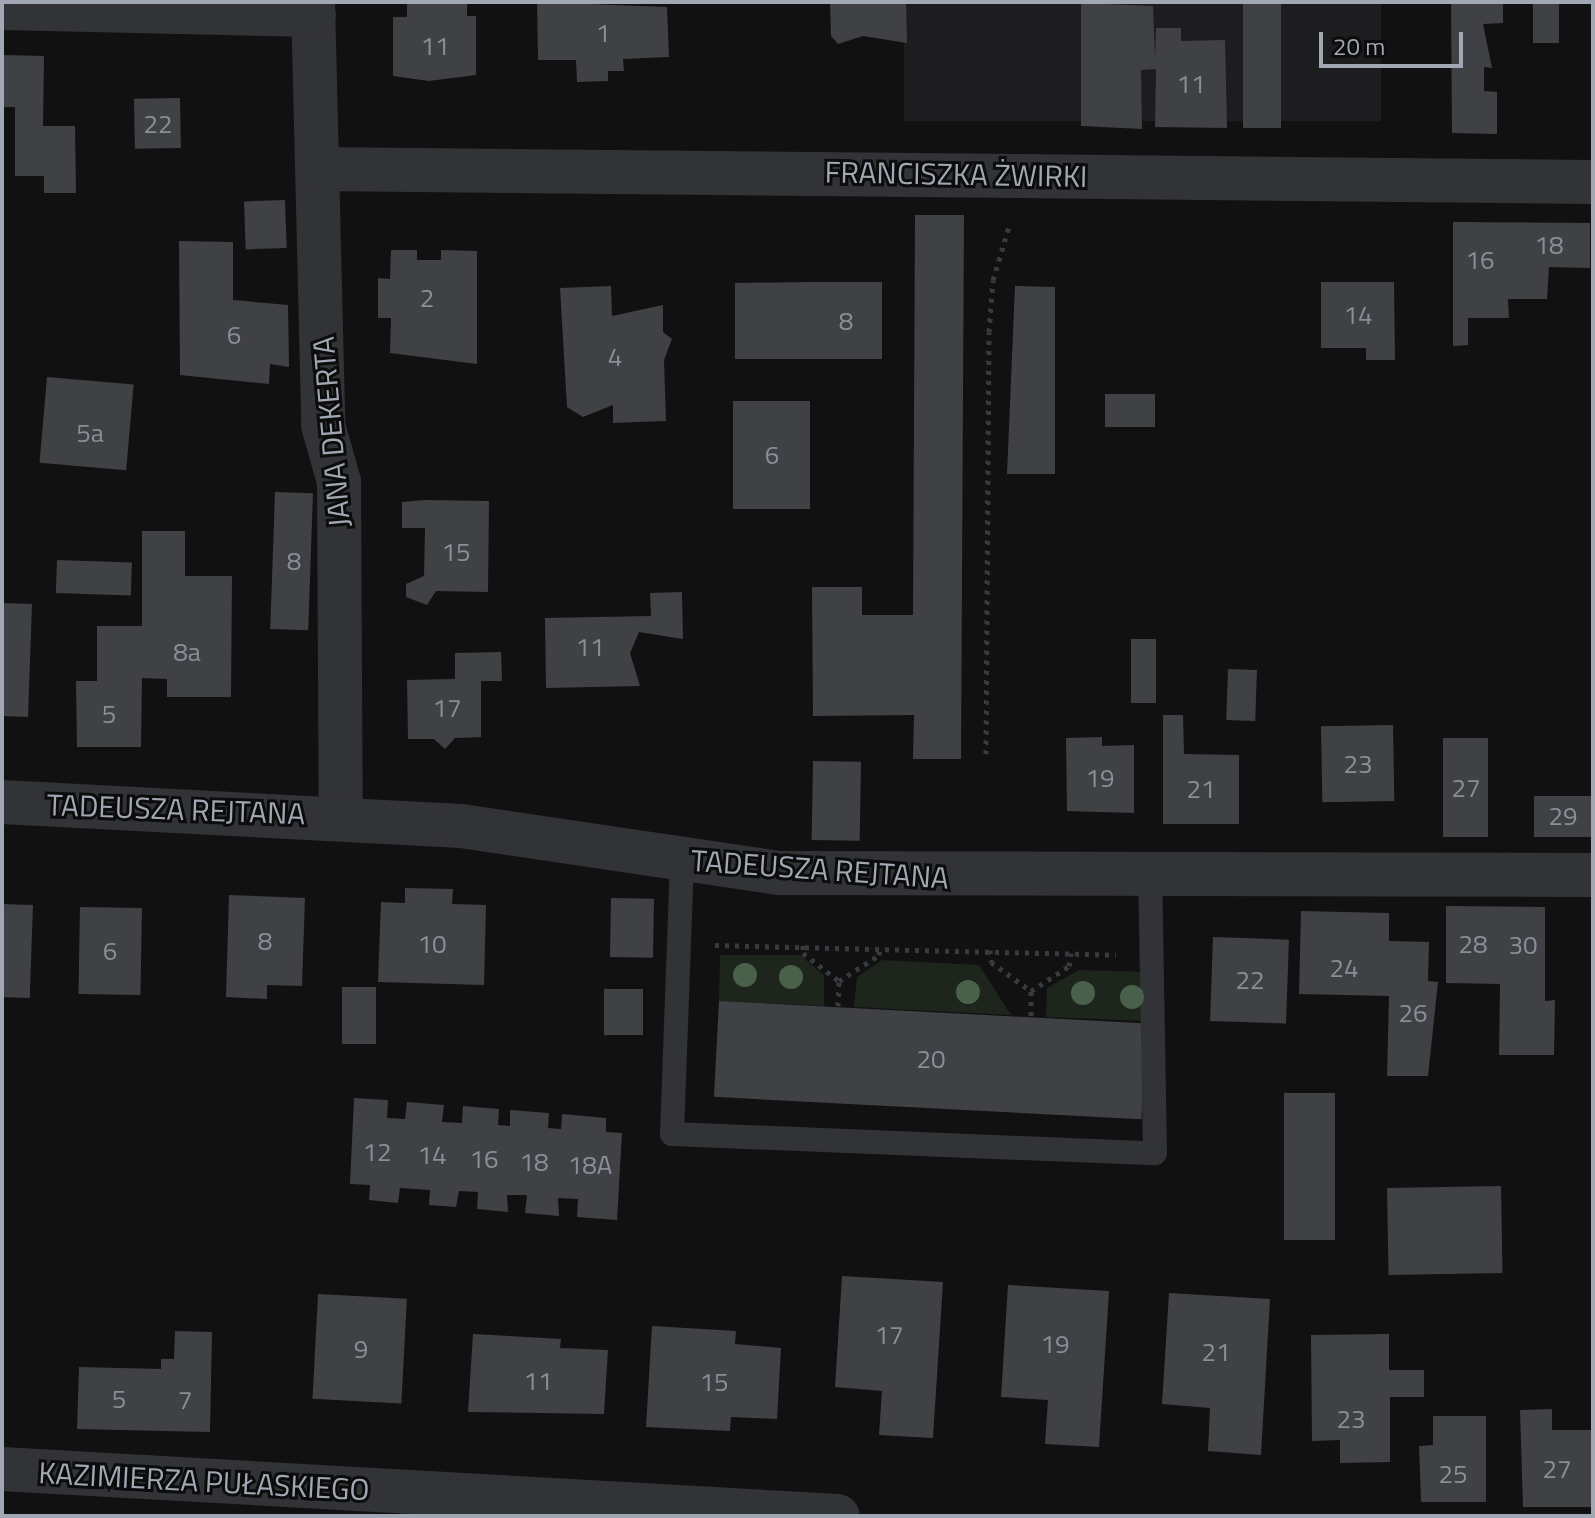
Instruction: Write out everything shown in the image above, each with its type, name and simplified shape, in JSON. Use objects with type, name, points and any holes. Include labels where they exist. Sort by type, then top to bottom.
[{"type":"street","points":[[2,8],[313,9]]},
{"type":"street","name":"JANA DEKERTA","points":[[313,9],[323,425],[339,482],[341,815]]},
{"type":"street","name":"FRANCISZKA ŻWIRKI","points":[[319,169],[1593,182]]},
{"type":"street","name":"TADEUSZA REJTANA","points":[[2,802],[341,815],[793,874],[1593,875]]},
{"type":"street","name":"KAZIMIERZA PUŁASKIEGO","points":[[2,1469],[838,1516]]},
{"type":"lane","points":[[682,861],[672,1134],[1155,1153],[1150,876]]},
{"type":"path","points":[[986,754],[989,332],[993,280],[1012,216],[1009,174]]},
{"type":"path","points":[[678,944],[880,946],[1153,956]]},
{"type":"path","points":[[803,945],[803,953],[839,981]]},
{"type":"path","points":[[839,981],[879,955],[880,946]]},
{"type":"path","points":[[990,950],[991,962],[1031,991]]},
{"type":"path","points":[[1031,991],[1069,966],[1071,953]]},
{"type":"path","points":[[838,1006],[839,981]]},
{"type":"path","points":[[1031,991],[1031,1016]]},
{"type":"shaded area","points":[[904,2],[1381,2],[1381,121],[904,121]]},
{"type":"shaded area","points":[[720,955],[800,955],[824,975],[824,1006],[719,1001]]},
{"type":"shaded area","points":[[882,960],[979,965],[1011,1015],[854,1007],[857,977]]},
{"type":"shaded area","points":[[1079,970],[1146,972],[1147,1021],[1046,1017],[1047,988]]},
{"type":"building","points":[[407,2],[467,2],[467,16],[476,16],[476,75],[429,81],[393,76],[393,17],[407,17]]},
{"type":"building","points":[[537,2],[667,7],[669,57],[623,59],[624,71],[608,71],[608,81],[577,82],[576,60],[538,60]]},
{"type":"building","points":[[830,2],[906,2],[907,43],[863,36],[838,44],[831,36]]},
{"type":"building","points":[[1243,2],[1281,2],[1281,128],[1243,128]]},
{"type":"building","points":[[1451,2],[1503,2],[1503,23],[1483,24],[1492,68],[1484,67],[1484,91],[1497,92],[1497,134],[1452,133]]},
{"type":"building","points":[[1533,2],[1559,2],[1559,43],[1533,43]]},
{"type":"building","points":[[1081,3],[1153,6],[1155,59],[1156,28],[1181,28],[1181,41],[1225,40],[1227,128],[1155,127],[1156,69],[1141,70],[1142,129],[1081,126]]},
{"type":"building","points":[[2,55],[44,56],[43,126],[75,126],[76,193],[44,193],[44,176],[15,176],[15,107],[2,107]]},
{"type":"building","points":[[180,98],[181,148],[135,149],[134,99]]},
{"type":"building","points":[[285,200],[287,248],[246,249],[244,201]]},
{"type":"building","points":[[915,215],[964,215],[961,759],[913,759],[914,715],[813,716],[812,587],[862,587],[862,615],[913,615]]},
{"type":"building","points":[[1453,222],[1590,223],[1590,268],[1549,267],[1547,299],[1508,299],[1509,318],[1468,318],[1468,345],[1453,346]]},
{"type":"building","points":[[179,241],[233,242],[233,300],[288,305],[289,367],[270,364],[269,384],[180,375]]},
{"type":"building","points":[[391,250],[417,250],[417,260],[441,260],[441,250],[477,251],[477,364],[390,353],[391,318],[378,318],[378,278],[390,279]]},
{"type":"building","points":[[882,282],[882,359],[735,359],[735,283]]},
{"type":"building","points":[[1321,282],[1394,282],[1395,360],[1366,360],[1366,348],[1321,348]]},
{"type":"building","points":[[611,286],[612,316],[663,305],[663,332],[672,339],[664,360],[666,421],[613,423],[613,405],[583,417],[567,407],[560,288]]},
{"type":"building","points":[[1015,286],[1055,287],[1055,474],[1007,474]]},
{"type":"building","points":[[47,377],[134,385],[126,470],[40,463]]},
{"type":"building","points":[[1105,394],[1155,394],[1155,427],[1105,427]]},
{"type":"building","points":[[733,401],[810,401],[810,509],[733,509]]},
{"type":"building","points":[[275,492],[313,493],[308,630],[270,629]]},
{"type":"building","points":[[489,501],[488,592],[436,591],[427,605],[406,597],[406,584],[424,576],[425,528],[402,528],[402,502]]},
{"type":"building","points":[[142,531],[185,531],[185,576],[232,576],[231,697],[167,697],[167,679],[142,678],[141,747],[77,747],[76,681],[97,681],[97,626],[142,626]]},
{"type":"building","points":[[57,560],[132,563],[131,596],[56,593]]},
{"type":"building","points":[[682,592],[683,639],[639,632],[630,653],[640,686],[546,688],[545,618],[651,616],[650,593]]},
{"type":"building","points":[[2,603],[32,604],[28,717],[2,716]]},
{"type":"building","points":[[1131,639],[1156,639],[1156,703],[1131,703]]},
{"type":"building","points":[[501,652],[502,681],[481,681],[481,737],[455,738],[445,749],[434,739],[408,739],[407,680],[455,679],[455,653]]},
{"type":"building","points":[[1228,669],[1257,670],[1255,721],[1226,720]]},
{"type":"building","points":[[1163,715],[1183,715],[1184,754],[1239,755],[1239,824],[1163,824]]},
{"type":"building","points":[[1393,725],[1394,801],[1322,802],[1321,726]]},
{"type":"building","points":[[1102,737],[1102,746],[1134,745],[1134,813],[1067,811],[1066,738]]},
{"type":"building","points":[[1443,738],[1488,738],[1488,837],[1443,837]]},
{"type":"building","points":[[813,761],[861,762],[860,841],[812,840]]},
{"type":"building","points":[[1534,796],[1593,796],[1593,837],[1534,837]]},
{"type":"building","points":[[405,888],[453,889],[452,904],[486,905],[484,985],[378,982],[381,902],[405,903]]},
{"type":"building","points":[[229,895],[305,898],[302,986],[267,985],[267,999],[226,997]]},
{"type":"building","points":[[611,898],[654,899],[653,958],[610,957]]},
{"type":"building","points":[[2,904],[33,905],[30,998],[2,997]]},
{"type":"building","points":[[1446,906],[1545,907],[1545,1001],[1555,1000],[1554,1055],[1499,1055],[1500,984],[1446,983]]},
{"type":"building","points":[[80,907],[142,908],[140,995],[78,994]]},
{"type":"building","points":[[1301,911],[1389,913],[1389,941],[1429,942],[1428,981],[1438,982],[1428,1076],[1387,1076],[1389,996],[1299,994]]},
{"type":"building","points":[[1213,937],[1289,940],[1286,1024],[1210,1021]]},
{"type":"building","points":[[342,987],[376,987],[376,1044],[342,1044]]},
{"type":"building","points":[[604,989],[643,989],[643,1035],[604,1035]]},
{"type":"building","points":[[719,1001],[1146,1023],[1141,1119],[714,1097]]},
{"type":"building","points":[[1284,1093],[1335,1093],[1335,1240],[1284,1240]]},
{"type":"building","points":[[354,1098],[388,1100],[387,1118],[405,1119],[407,1102],[444,1105],[442,1122],[462,1123],[463,1106],[499,1109],[498,1125],[510,1126],[510,1110],[549,1113],[548,1128],[561,1129],[562,1114],[606,1118],[606,1132],[622,1133],[617,1220],[577,1217],[578,1199],[558,1198],[559,1216],[525,1213],[527,1195],[507,1195],[508,1212],[477,1209],[478,1192],[459,1191],[456,1207],[429,1205],[430,1190],[400,1188],[398,1203],[369,1200],[370,1185],[350,1184]]},
{"type":"building","points":[[1501,1186],[1503,1273],[1389,1275],[1387,1188]]},
{"type":"building","points":[[842,1276],[943,1282],[933,1438],[879,1435],[882,1391],[835,1387]]},
{"type":"building","points":[[1008,1285],[1109,1291],[1099,1447],[1045,1444],[1048,1400],[1001,1397]]},
{"type":"building","points":[[1169,1293],[1270,1299],[1261,1455],[1208,1451],[1210,1408],[1162,1404]]},
{"type":"building","points":[[318,1294],[407,1299],[401,1404],[313,1399]]},
{"type":"building","points":[[652,1326],[736,1331],[735,1344],[781,1348],[777,1419],[731,1417],[730,1431],[646,1427]]},
{"type":"building","points":[[175,1331],[212,1332],[210,1432],[77,1429],[79,1367],[161,1369],[161,1359],[174,1359]]},
{"type":"building","points":[[473,1334],[561,1339],[560,1348],[608,1350],[604,1414],[468,1412]]},
{"type":"building","points":[[1389,1334],[1389,1370],[1424,1370],[1424,1397],[1390,1397],[1390,1462],[1340,1463],[1340,1440],[1312,1441],[1311,1335]]},
{"type":"building","points":[[1552,1409],[1552,1430],[1593,1430],[1593,1507],[1523,1507],[1520,1410]]},
{"type":"building","points":[[1433,1416],[1486,1416],[1486,1502],[1421,1502],[1419,1446],[1433,1445]]}]
